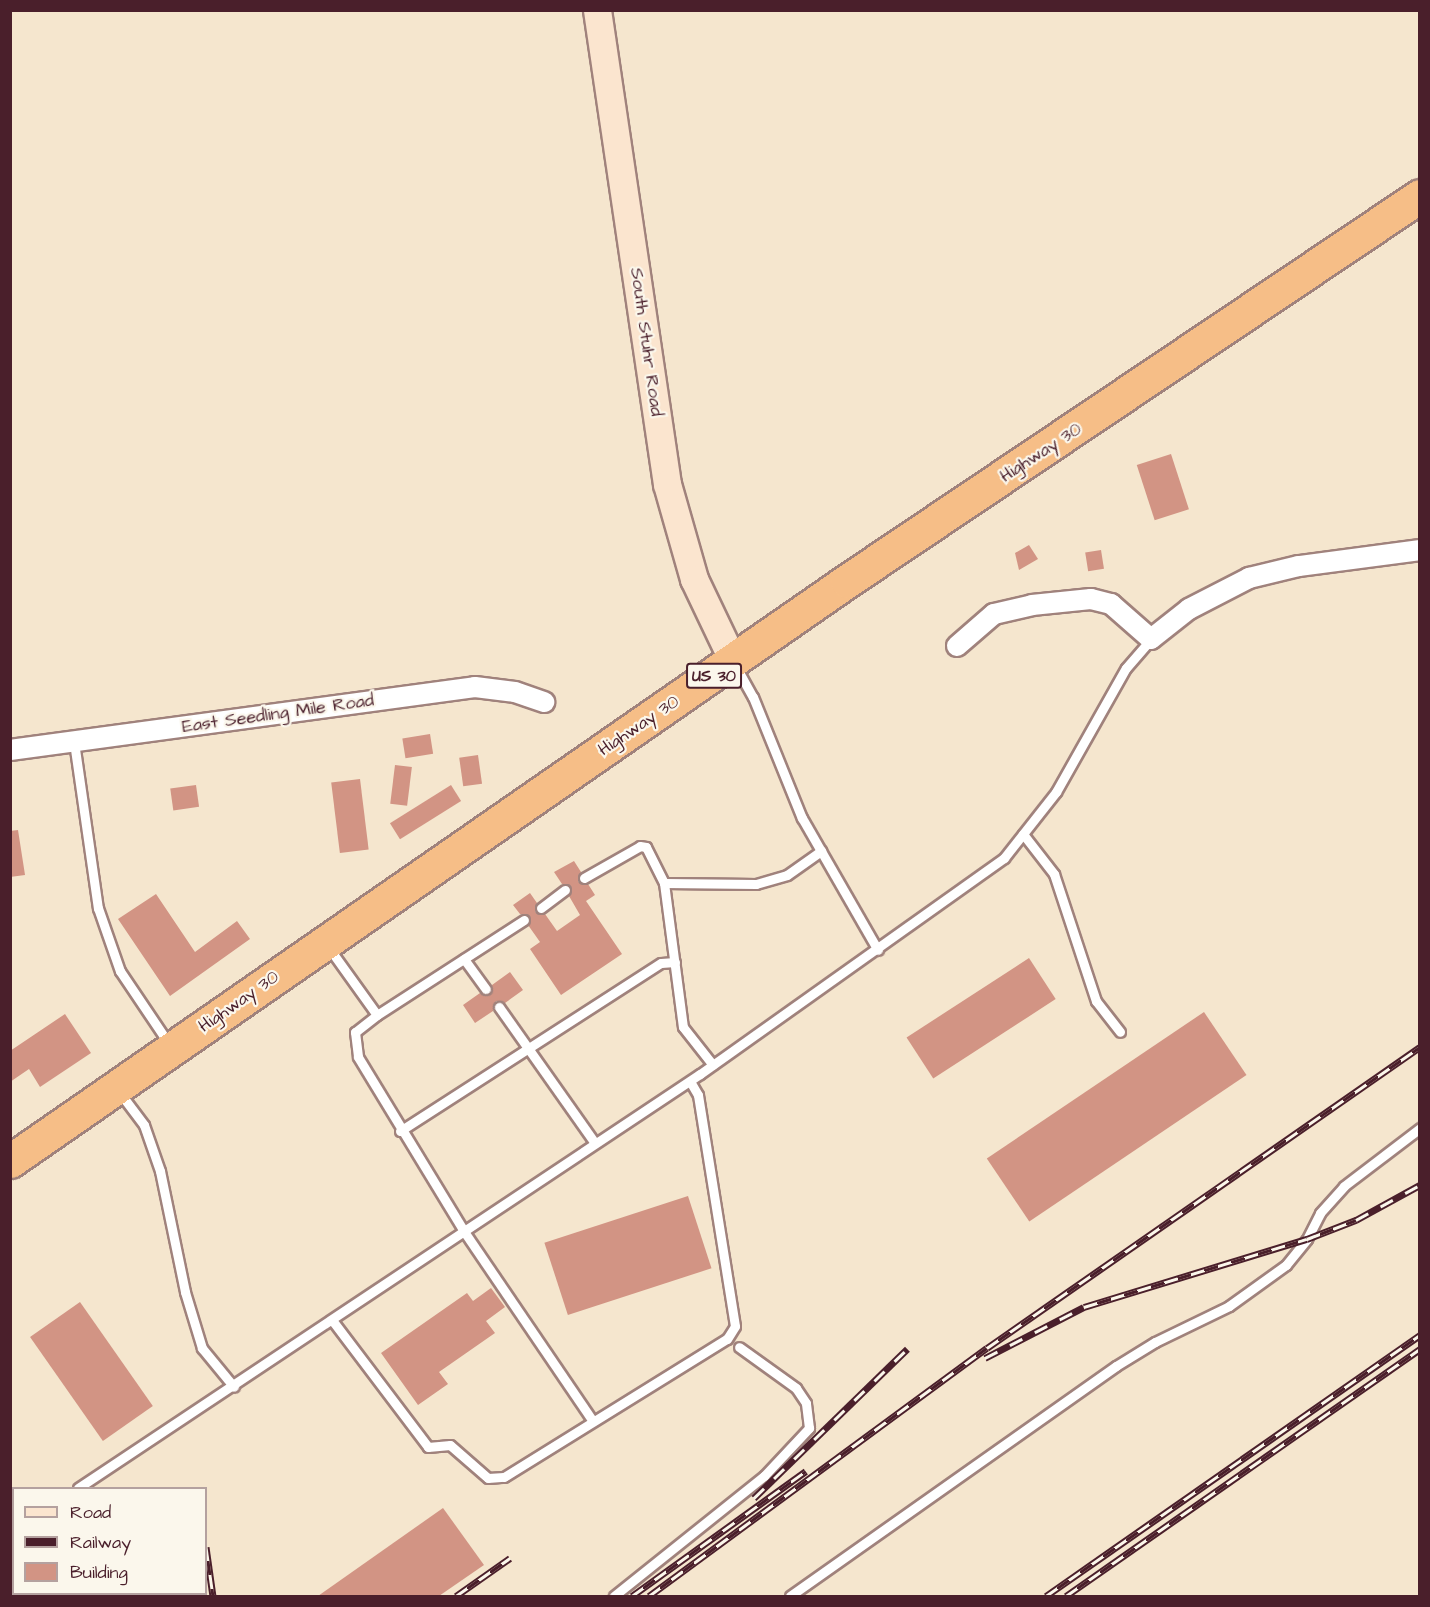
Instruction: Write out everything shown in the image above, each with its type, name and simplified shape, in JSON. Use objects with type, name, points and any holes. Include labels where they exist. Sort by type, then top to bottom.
[{"type":"highway","name":"Highway 30","points":[[10,1161],[325,942],[734,663],[847,581],[1419,196]]},
{"type":"main road","name":"South Stuhr Road","points":[[597,10],[667,484],[694,579],[734,663]]},
{"type":"street","points":[[957,646],[994,615],[1032,604],[1091,599],[1111,604],[1152,639],[1189,609],[1249,578],[1299,566],[1419,550]]},
{"type":"street","name":"East Seedling Mile Road","points":[[10,750],[475,687],[514,692],[544,702]]},
{"type":"lane","points":[[80,1487],[234,1387],[462,1230],[690,1081],[878,950],[1004,858],[1056,792],[1126,668],[1152,639]]},
{"type":"lane","points":[[734,663],[753,697],[802,818],[878,950]]},
{"type":"lane","points":[[74,742],[99,908],[120,971],[172,1048]]},
{"type":"lane","points":[[1023,834],[1054,874],[1096,1001],[1120,1032]]},
{"type":"lane","points":[[584,878],[632,848],[646,847],[664,883],[683,1026],[713,1065]]},
{"type":"lane","points":[[664,883],[756,884],[787,875],[821,851]]},
{"type":"lane","points":[[541,908],[565,890]]},
{"type":"lane","points":[[524,920],[377,1015],[356,1032],[358,1058],[400,1131],[462,1230],[592,1420]]},
{"type":"lane","points":[[325,942],[377,1015]]},
{"type":"lane","points":[[464,959],[486,989]]},
{"type":"lane","points":[[400,1131],[527,1047],[661,963],[675,962]]},
{"type":"lane","points":[[499,1007],[595,1143]]},
{"type":"lane","points":[[332,1320],[428,1447],[450,1445],[489,1478],[504,1477],[592,1420],[727,1339],[735,1326],[698,1095],[690,1081]]},
{"type":"lane","points":[[116,1087],[144,1125],[160,1171],[184,1292],[202,1348],[234,1387]]},
{"type":"lane","points":[[790,1596],[1116,1366],[1155,1342],[1229,1306],[1286,1265],[1307,1239],[1320,1213],[1344,1186],[1419,1128]]},
{"type":"lane","points":[[614,1596],[764,1476],[809,1428],[806,1403],[796,1388],[739,1347]]},
{"type":"building","points":[[1171,454],[1189,509],[1155,520],[1137,465]]},
{"type":"building","points":[[1029,545],[1038,559],[1019,570],[1015,553]]},
{"type":"building","points":[[1101,550],[1104,569],[1088,571],[1085,553]]},
{"type":"building","points":[[430,734],[433,754],[405,758],[402,738]]},
{"type":"building","points":[[478,755],[482,784],[463,786],[459,758]]},
{"type":"building","points":[[395,765],[412,767],[407,806],[390,804]]},
{"type":"building","points":[[360,779],[369,849],[340,853],[331,783]]},
{"type":"building","points":[[196,785],[199,807],[173,810],[170,789]]},
{"type":"building","points":[[451,785],[461,801],[400,839],[390,823]]},
{"type":"building","points":[[18,830],[25,875],[10,877],[10,831]]},
{"type":"building","points":[[574,861],[581,872],[578,882],[588,884],[595,895],[586,901],[622,954],[561,995],[530,949],[540,942],[528,925],[530,917],[520,914],[513,905],[530,893],[537,903],[535,912],[545,914],[557,931],[580,915],[569,896],[571,886],[562,884],[554,872]]},
{"type":"building","points":[[156,894],[195,952],[237,921],[250,939],[170,996],[118,919]]},
{"type":"building","points":[[1029,958],[1056,999],[933,1079],[907,1038]]},
{"type":"building","points":[[510,972],[523,990],[505,1003],[496,1001],[493,1011],[475,1023],[463,1005],[480,993],[489,995],[492,985]]},
{"type":"building","points":[[1204,1012],[1246,1075],[1029,1222],[987,1159]]},
{"type":"building","points":[[65,1014],[91,1053],[40,1087],[29,1069],[10,1082],[10,1051]]},
{"type":"building","points":[[688,1196],[711,1268],[568,1315],[544,1243]]},
{"type":"building","points":[[491,1288],[505,1307],[486,1321],[495,1333],[439,1372],[448,1384],[418,1405],[381,1353],[467,1293],[473,1301]]},
{"type":"building","points":[[80,1302],[153,1406],[103,1441],[30,1337]]},
{"type":"building","points":[[443,1508],[484,1565],[439,1596],[318,1596]]},
{"type":"railway","points":[[649,1596],[987,1348],[1420,1047]]},
{"type":"railway","points":[[985,1358],[1084,1307],[1307,1239],[1356,1220],[1420,1185]]},
{"type":"railway","points":[[1046,1596],[1420,1335]]},
{"type":"railway","points":[[754,1498],[907,1349]]},
{"type":"railway","points":[[1066,1596],[1420,1349]]},
{"type":"railway","points":[[632,1596],[806,1471]]},
{"type":"railway","points":[[207,1554],[213,1596]]},
{"type":"railway","points":[[456,1596],[510,1558]]}]
